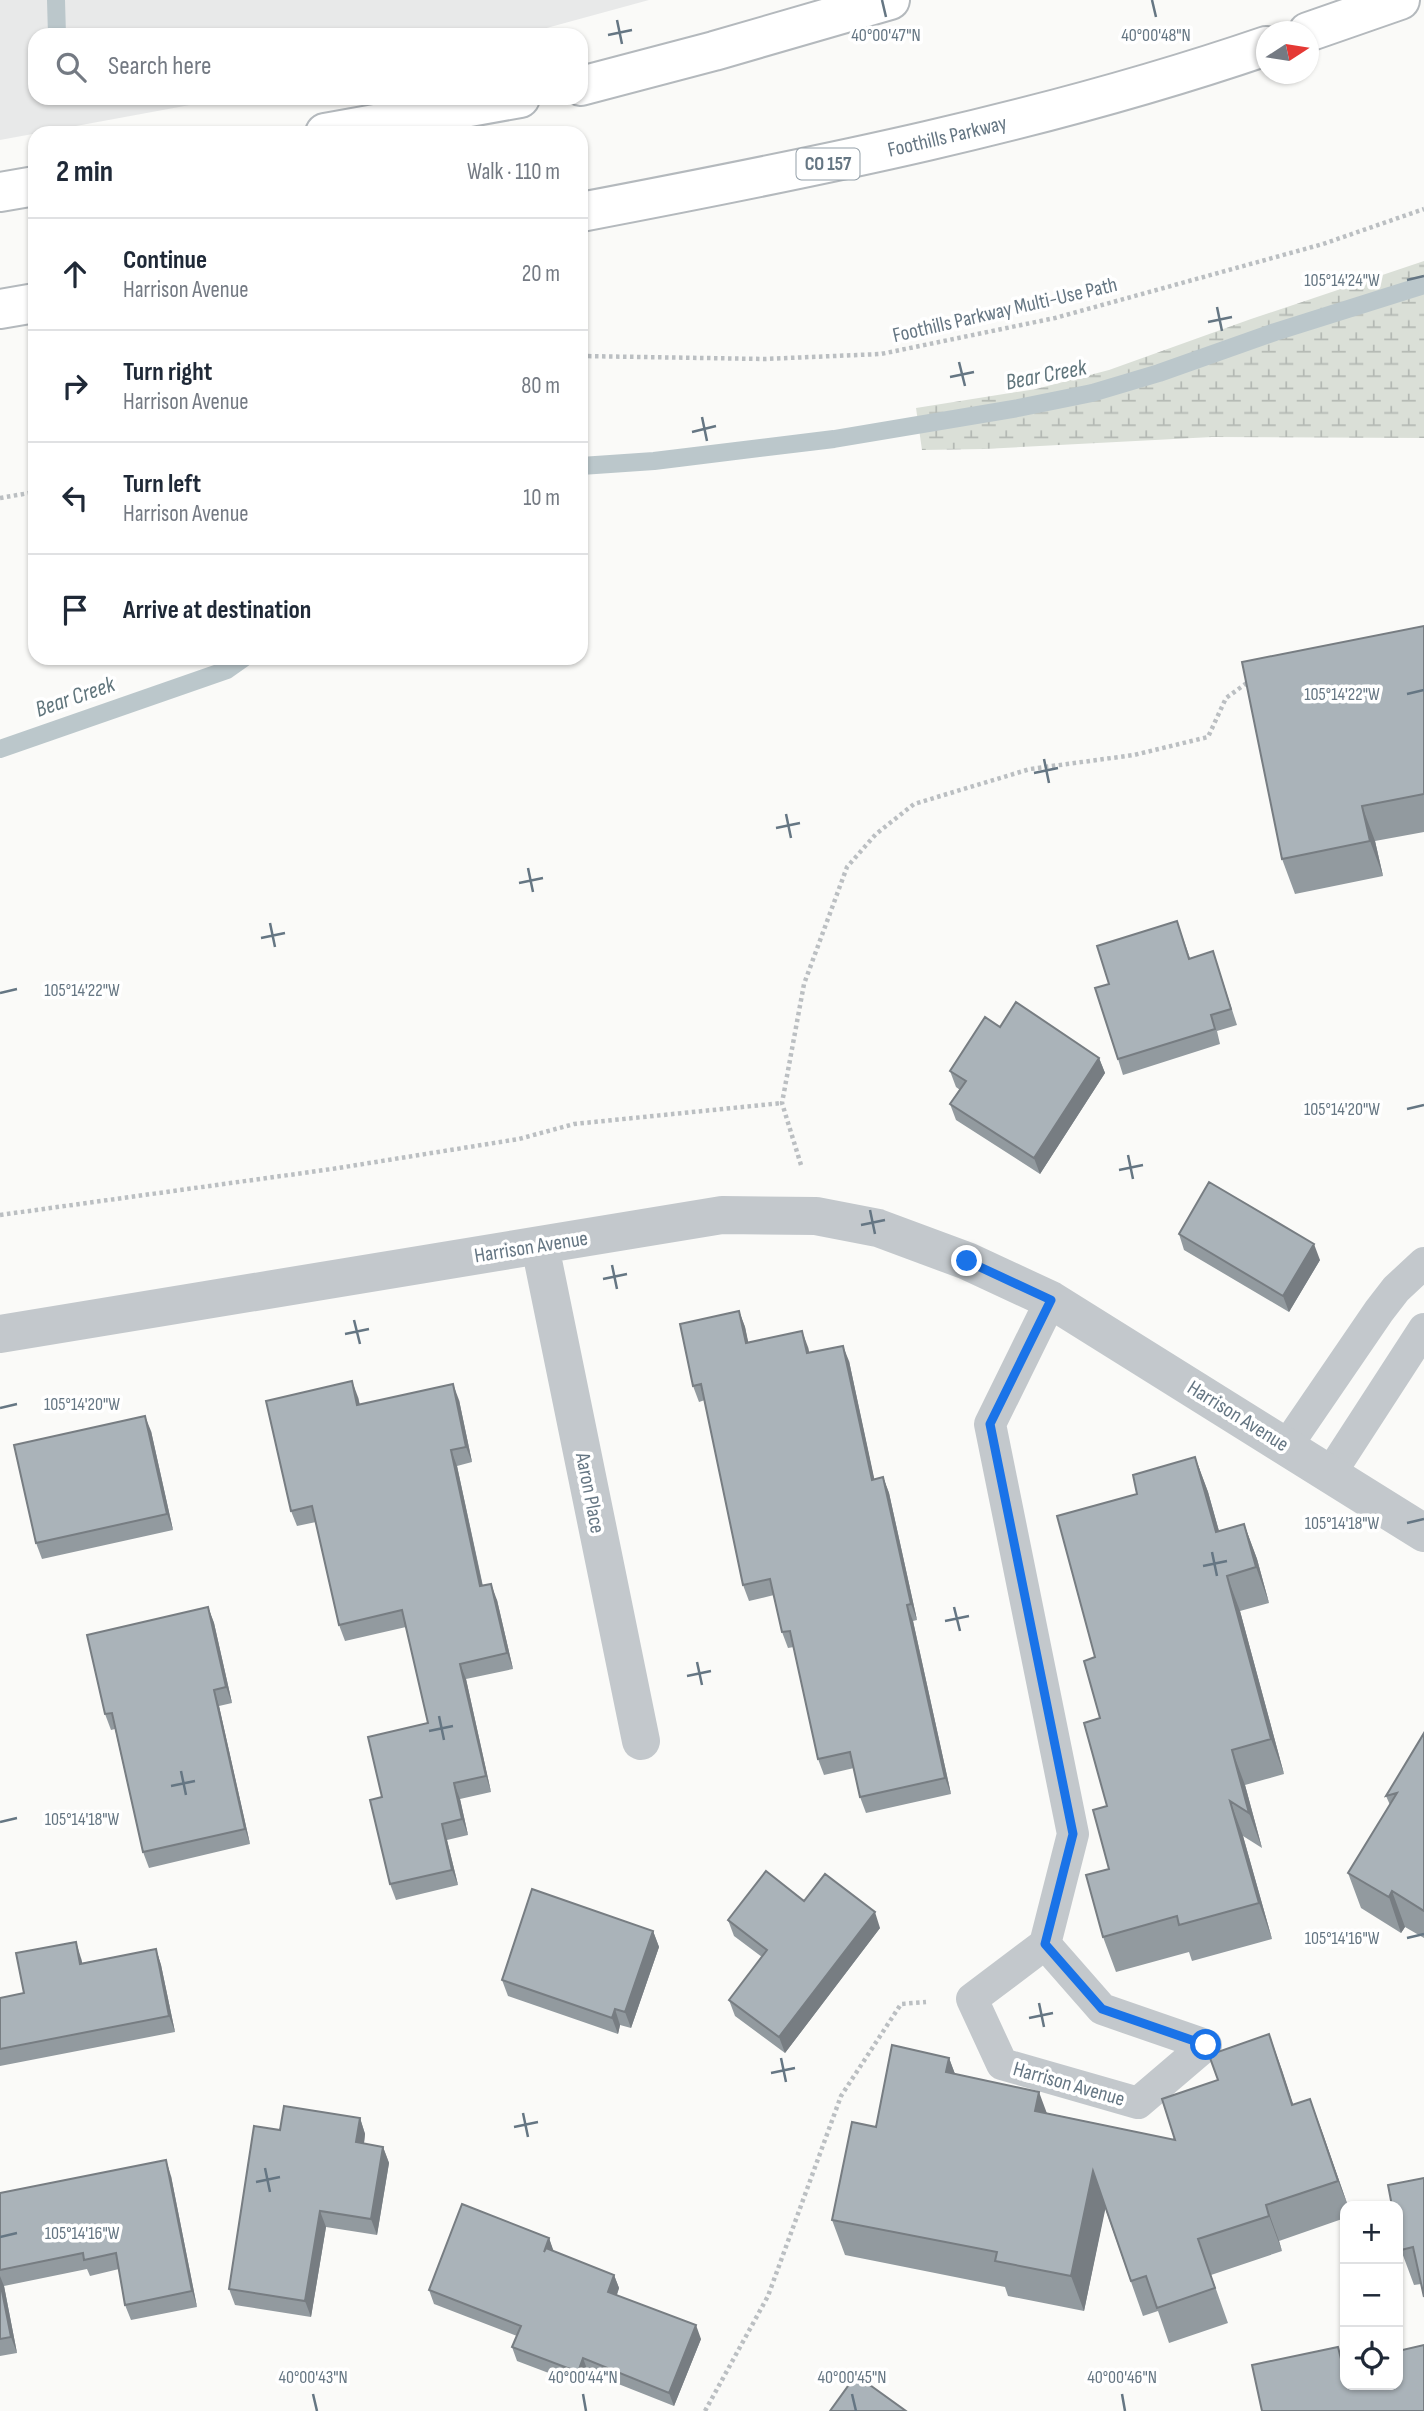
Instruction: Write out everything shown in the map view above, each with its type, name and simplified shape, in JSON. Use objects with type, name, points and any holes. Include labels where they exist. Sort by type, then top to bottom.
[{"type":"highway","points":[[588,84],[890,0]]},
{"type":"highway","points":[[1319,28],[1400,0]]},
{"type":"highway","name":"Foothills Parkway","points":[[588,211],[798,170],[904,146],[1072,104],[1256,49]]},
{"type":"highway","points":[[364,126],[481,105]]},
{"type":"highway","points":[[0,192],[28,187]]},
{"type":"highway","points":[[0,309],[28,304]]},
{"type":"street","name":"Harrison Avenue","points":[[0,1334],[722,1214],[816,1216],[878,1228],[967,1261],[1051,1300],[1424,1533]]},
{"type":"street","name":"Aaron Place","points":[[540,1246],[641,1741]]},
{"type":"lane","points":[[1286,1447],[1379,1311],[1396,1289],[1424,1264]]},
{"type":"lane","points":[[972,1998],[1045,1944],[1073,1834],[990,1424],[1051,1300]]},
{"type":"lane","points":[[1330,1474],[1424,1329]]},
{"type":"lane","name":"Harrison Avenue","points":[[972,1998],[1003,2064],[1138,2104],[1206,2045],[1102,2009],[1045,1944]]},
{"type":"path","name":"Foothills Parkway Multi-Use Path","points":[[588,356],[764,359],[881,354],[1055,318],[1323,244],[1424,209]]},
{"type":"path","points":[[0,498],[28,493]]},
{"type":"path","points":[[816,1216],[782,1103],[804,984],[847,867],[876,834],[914,804],[1030,769],[1134,755],[1208,737],[1226,698],[1258,675]]},
{"type":"path","points":[[0,1215],[332,1169],[519,1139],[575,1124],[782,1103]]},
{"type":"path","points":[[705,2411],[768,2296],[841,2096],[901,2004],[972,1998]]},
{"type":"shaded area","points":[[0,0],[649,0],[547,28],[28,28],[28,105],[190,105],[76,126],[28,126],[28,135],[0,140]]},
{"type":"green space","points":[[1424,261],[1424,438],[1212,437],[922,450],[916,408],[1036,389],[1109,370]]},
{"type":"building","points":[[1424,626],[1424,794],[1362,806],[1370,841],[1282,859],[1242,662]]},
{"type":"building","points":[[1177,921],[1189,959],[1213,951],[1231,1009],[1211,1015],[1215,1029],[1118,1059],[1095,988],[1109,984],[1097,946]]},
{"type":"building","points":[[1016,1002],[1099,1058],[1034,1158],[950,1104],[966,1081],[950,1071],[985,1017],[1000,1027]]},
{"type":"building","points":[[1209,1182],[1314,1244],[1283,1296],[1179,1234]]},
{"type":"building","points":[[739,1311],[746,1343],[802,1331],[807,1353],[843,1346],[872,1480],[883,1477],[911,1604],[907,1605],[945,1778],[860,1797],[850,1752],[818,1759],[790,1631],[782,1632],[770,1579],[743,1585],[701,1384],[693,1386],[680,1324]]},
{"type":"building","points":[[352,1381],[357,1405],[453,1384],[466,1447],[451,1450],[480,1586],[491,1584],[507,1653],[460,1664],[486,1776],[454,1783],[462,1819],[442,1824],[452,1870],[390,1884],[370,1800],[382,1797],[368,1737],[428,1723],[402,1610],[339,1625],[312,1506],[291,1511],[266,1401]]},
{"type":"building","points":[[145,1416],[167,1514],[36,1543],[14,1445]]},
{"type":"building","points":[[1195,1457],[1216,1532],[1244,1524],[1256,1567],[1227,1576],[1271,1739],[1232,1750],[1249,1813],[1230,1801],[1259,1903],[1179,1925],[1177,1916],[1103,1937],[1086,1875],[1109,1869],[1093,1810],[1107,1806],[1084,1723],[1100,1718],[1084,1661],[1095,1657],[1057,1516],[1137,1494],[1133,1475]]},
{"type":"building","points":[[208,1607],[226,1687],[214,1690],[245,1829],[143,1852],[112,1713],[105,1714],[87,1635]]},
{"type":"building","points":[[1424,1733],[1424,1911],[1392,1891],[1389,1897],[1348,1873],[1397,1793],[1386,1796]]},
{"type":"building","points":[[766,1871],[804,1901],[825,1874],[875,1912],[779,2037],[729,2000],[767,1950],[728,1920]]},
{"type":"building","points":[[532,1889],[653,1931],[625,2012],[615,2009],[612,2018],[502,1980]]},
{"type":"building","points":[[76,1942],[80,1964],[156,1949],[169,2016],[0,2049],[0,1998],[24,1993],[16,1953]]},
{"type":"building","points":[[1269,2034],[1292,2105],[1310,2099],[1338,2181],[1266,2205],[1269,2216],[1198,2239],[1215,2288],[1157,2308],[1146,2276],[1131,2281],[1093,2171],[1071,2276],[995,2261],[997,2252],[832,2220],[852,2122],[876,2127],[892,2045],[949,2058],[946,2072],[1039,2092],[1035,2111],[1175,2140],[1162,2099],[1218,2080],[1209,2055]]},
{"type":"building","points":[[284,2106],[360,2118],[356,2142],[383,2147],[371,2219],[320,2211],[305,2301],[229,2289],[254,2126],[280,2130]]},
{"type":"building","points":[[166,2160],[192,2291],[125,2305],[116,2253],[84,2260],[83,2253],[0,2270],[0,2193]]},
{"type":"building","points":[[1424,2178],[1424,2297],[1413,2247],[1403,2250],[1403,2201],[1391,2201],[1388,2185]]},
{"type":"building","points":[[462,2204],[549,2238],[544,2252],[546,2248],[614,2275],[608,2292],[696,2325],[669,2393],[583,2358],[578,2372],[512,2347],[521,2326],[429,2290]]},
{"type":"building","points":[[0,2281],[11,2337],[0,2339]]},
{"type":"building","points":[[1424,2345],[1424,2411],[1262,2411],[1252,2365],[1338,2347],[1340,2390],[1403,2390],[1403,2350]]},
{"type":"building","points":[[856,2375],[906,2411],[830,2411]]},
{"type":"waterway","points":[[56,0],[57,28]]},
{"type":"waterway","name":"Bear Creek","points":[[588,466],[654,461],[834,439],[1092,393],[1424,285]]},
{"type":"waterway","name":"Bear Creek","points":[[0,749],[227,670],[234,665]]},
{"type":"route","points":[[967,1261],[1051,1300],[990,1424],[1073,1834],[1045,1944],[1102,2009],[1206,2045]]}]
